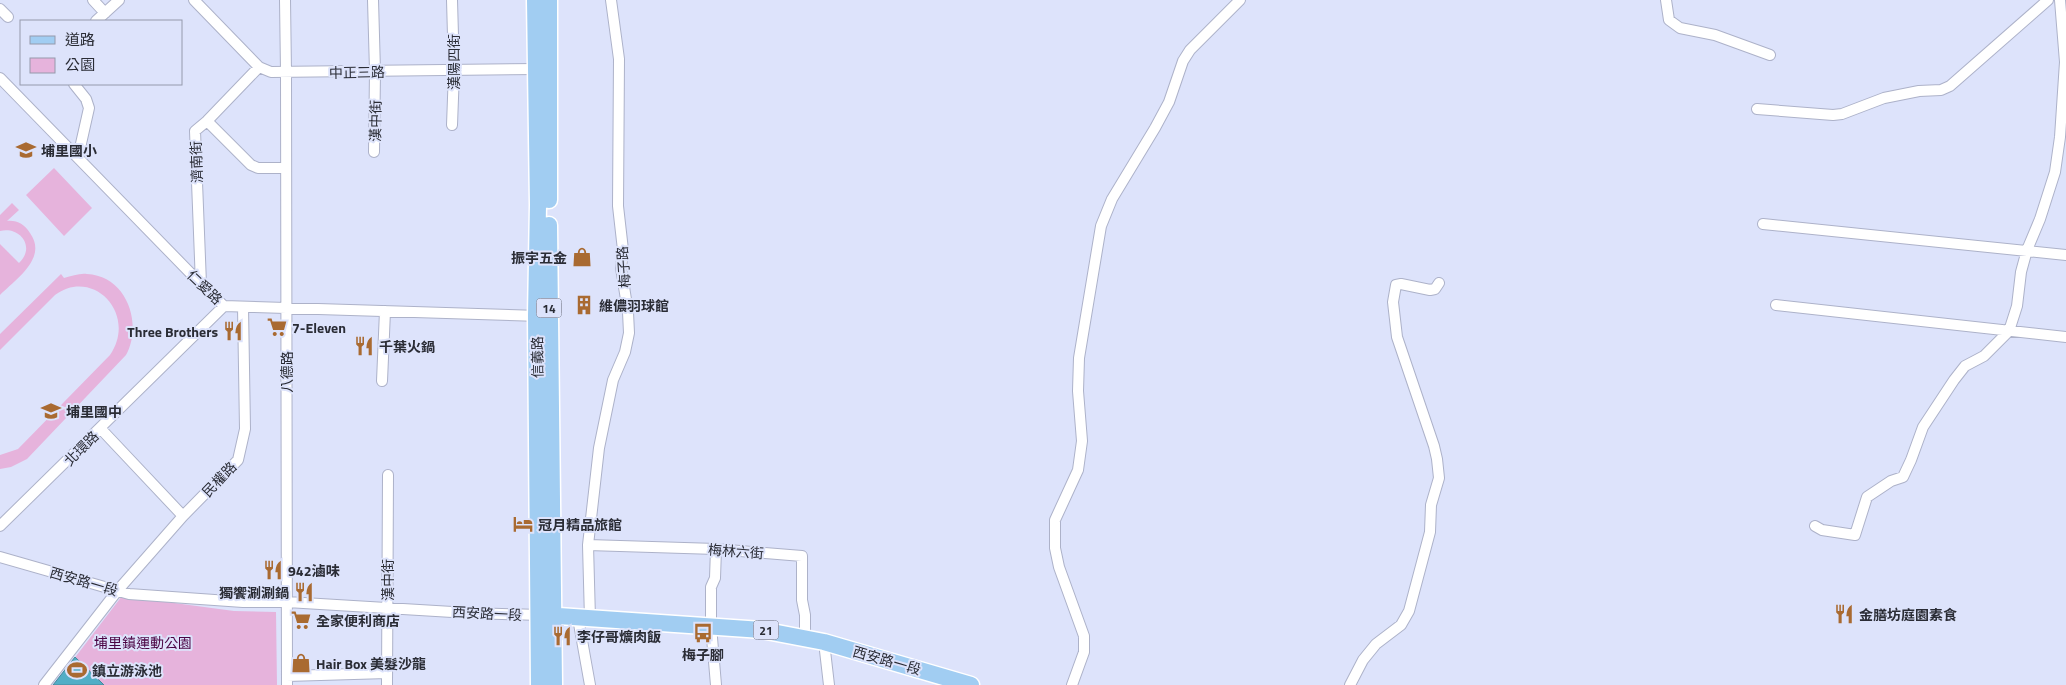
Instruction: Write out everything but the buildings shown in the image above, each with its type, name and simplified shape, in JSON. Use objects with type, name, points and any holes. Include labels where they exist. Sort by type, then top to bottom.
[{"type":"main road","name":"信義路","points":[[535,0],[542,69]]},
{"type":"main road","name":"信義路","points":[[549,0],[542,69],[538,205],[542,316],[547,615],[554,685]]},
{"type":"main road","name":"信義路","points":[[539,685],[547,615]]},
{"type":"main road","name":"西安路一段","points":[[547,615],[762,630],[805,637],[971,685]]},
{"type":"street","points":[[93,0],[105,13]]},
{"type":"street","points":[[97,20],[119,0]]},
{"type":"street","points":[[194,0],[259,67]]},
{"type":"street","name":"八德路","points":[[285,0],[287,680]]},
{"type":"street","name":"漢中街","points":[[373,0],[375,71],[374,152]]},
{"type":"street","name":"漢陽四街","points":[[452,0],[454,71],[452,125]]},
{"type":"street","name":"梅子路","points":[[590,685],[584,618],[588,545],[599,448],[613,380],[625,352],[629,333],[628,312],[621,268],[623,250],[618,206],[618,59],[611,0]]},
{"type":"street","points":[[1072,685],[1084,652],[1084,636],[1059,567],[1055,548],[1055,520],[1078,470],[1082,441],[1078,392],[1079,358],[1102,226],[1112,199],[1169,102],[1183,61],[1190,50],[1240,0]]},
{"type":"street","points":[[1666,0],[1669,20],[1680,28],[1715,35],[1770,55]]},
{"type":"street","points":[[1757,109],[1833,115],[1851,111],[1884,98],[1946,88],[2048,0]]},
{"type":"street","points":[[1815,526],[1822,530],[1855,535],[1867,497],[1885,484],[1902,477],[1911,460],[1923,427],[1954,380],[1965,366],[1984,356],[2008,331],[2017,306],[2021,272],[2027,250],[2040,219],[2055,172],[2060,137],[2064,62],[2060,0]]},
{"type":"street","points":[[0,9],[8,18]]},
{"type":"street","name":"中正三路","points":[[259,67],[271,72],[542,69]]},
{"type":"street","name":"濟南街","points":[[201,284],[194,131],[207,121],[259,67]]},
{"type":"street","name":"仁愛路","points":[[0,78],[224,306],[542,316]]},
{"type":"street","points":[[75,85],[86,99],[89,108],[78,157]]},
{"type":"street","points":[[207,121],[250,165],[258,168],[286,168]]},
{"type":"street","points":[[1763,224],[2066,255]]},
{"type":"street","points":[[1350,685],[1353,677],[1372,650],[1400,625],[1408,612],[1430,532],[1431,505],[1439,478],[1437,459],[1402,356],[1397,337],[1393,302],[1396,285],[1401,284],[1430,290],[1439,283]]},
{"type":"street","points":[[1776,304],[2066,337]]},
{"type":"street","name":"北環路","points":[[0,526],[224,306]]},
{"type":"street","name":"民權路","points":[[44,685],[118,590],[183,516],[238,460],[246,430],[243,307]]},
{"type":"street","points":[[382,381],[385,311]]},
{"type":"street","points":[[100,428],[183,516]]},
{"type":"street","name":"漢中街","points":[[387,685],[388,475]]},
{"type":"street","name":"梅林六街","points":[[588,545],[716,549],[802,556],[802,600],[805,615],[805,637]]},
{"type":"street","points":[[716,549],[715,578],[711,587],[711,626],[716,685]]},
{"type":"street","name":"西安路一段","points":[[0,556],[129,594],[470,613],[547,615]]},
{"type":"street","points":[[824,642],[829,685]]},
{"type":"street","points":[[287,680],[387,674]]},
{"type":"green space","points":[[54,168],[92,208],[64,236],[26,195]]},
{"type":"green space","points":[[12,203],[19,210],[7,221],[20,223],[25,227],[35,242],[35,251],[28,267],[0,295],[0,244],[19,263],[26,251],[26,245],[19,235],[7,230],[0,231],[0,215]]},
{"type":"green space","points":[[61,274],[64,278],[87,274],[101,277],[112,283],[121,292],[132,316],[133,330],[131,343],[126,355],[27,459],[11,467],[0,469],[0,455],[18,449],[110,355],[117,340],[119,324],[115,311],[107,299],[96,291],[84,287],[69,288],[55,295],[0,350],[0,334]]},
{"type":"green space","name":"埔里鎮運動公園","points":[[122,596],[234,611],[276,612],[277,685],[54,685]]},
{"type":"water","name":"鎮立游泳池","points":[[75,657],[102,683],[104,685],[53,685]]},
{"type":"place","name":"埔里國小","points":[[26,150]]},
{"type":"place","name":"振宇五金","points":[[582,257]]},
{"type":"place","name":"維儂羽球館","points":[[584,305]]},
{"type":"place","name":"7-Eleven","points":[[277,327]]},
{"type":"place","name":"Three Brothers","points":[[233,331]]},
{"type":"place","name":"千葉火鍋","points":[[364,346]]},
{"type":"place","name":"埔里國中","points":[[51,411]]},
{"type":"place","name":"冠月精品旅館","points":[[523,524]]},
{"type":"place","name":"942滷味","points":[[273,570]]},
{"type":"place","name":"獨饗涮涮鍋","points":[[304,592]]},
{"type":"place","name":"金膳坊庭園素食","points":[[1844,614]]},
{"type":"place","name":"全家便利商店","points":[[301,620]]},
{"type":"place","name":"梅子腳","points":[[703,633]]},
{"type":"place","name":"李仔哥爌肉飯","points":[[562,636]]},
{"type":"place","name":"Hair Box 美髮沙龍","points":[[301,663]]},
{"type":"place","name":"鎮立游泳池","points":[[77,670]]}]
